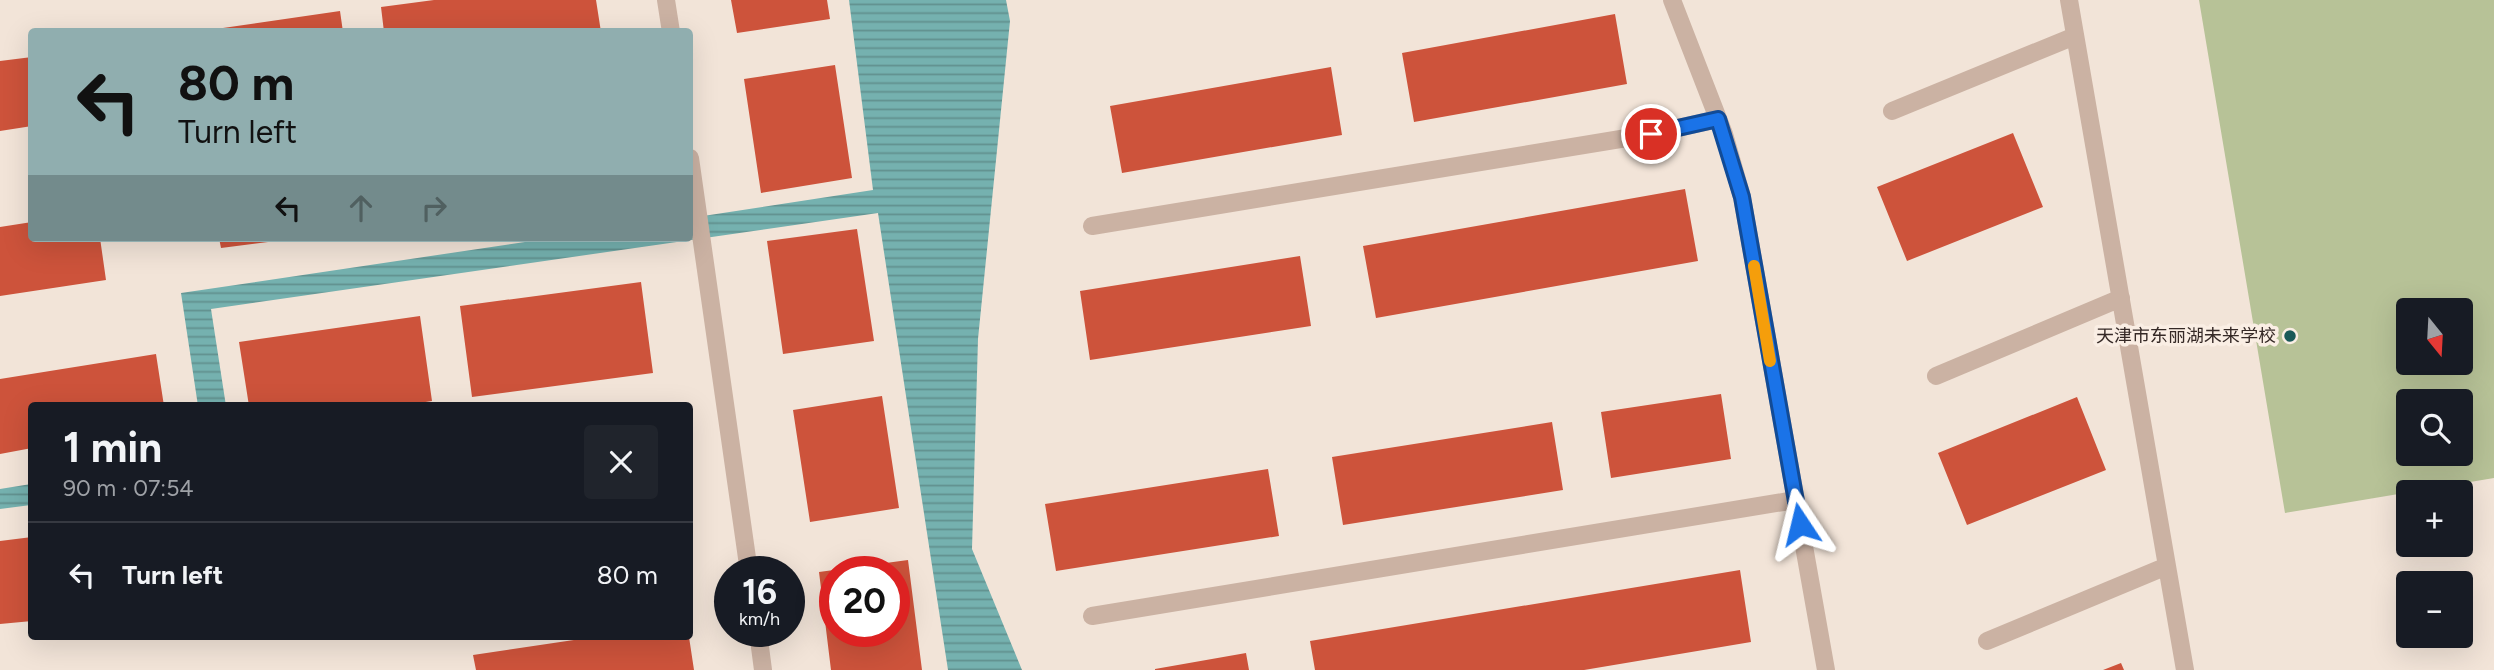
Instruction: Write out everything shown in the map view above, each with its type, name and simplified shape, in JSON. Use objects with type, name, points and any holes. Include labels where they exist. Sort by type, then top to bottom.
[{"type":"lane","points":[[666,0],[670,28]]},
{"type":"lane","points":[[1672,0],[1718,119],[1742,197],[1826,670]]},
{"type":"lane","points":[[2069,0],[2185,670]]},
{"type":"lane","points":[[1892,111],[2075,36]]},
{"type":"lane","points":[[1091,226],[1651,134],[1718,119]]},
{"type":"lane","points":[[693,180],[747,556]]},
{"type":"lane","points":[[1936,376],[2121,298]]},
{"type":"lane","points":[[1092,616],[1796,500]]},
{"type":"lane","points":[[1987,641],[2167,566]]},
{"type":"lane","points":[[760,647],[763,670]]},
{"type":"green space","points":[[2199,0],[2494,0],[2494,478],[2473,482],[2396,480],[2396,494],[2285,513]]},
{"type":"water","points":[[849,0],[1006,0],[1010,21],[978,339],[972,549],[1022,670],[948,670],[878,213],[693,240],[693,218],[873,190]]},
{"type":"water","points":[[525,242],[677,242],[211,309],[225,402],[197,402],[181,293]]},
{"type":"water","points":[[28,484],[28,505],[0,509],[0,489]]},
{"type":"building","points":[[434,0],[596,0],[600,28],[384,28],[381,7]]},
{"type":"building","points":[[731,0],[827,0],[830,19],[737,33]]},
{"type":"building","points":[[340,11],[342,28],[223,28]]},
{"type":"building","points":[[1615,14],[1627,84],[1414,122],[1402,53]]},
{"type":"building","points":[[28,58],[28,127],[0,131],[0,61]]},
{"type":"building","points":[[835,65],[852,178],[761,193],[744,79]]},
{"type":"building","points":[[1331,67],[1342,135],[1122,173],[1110,106]]},
{"type":"building","points":[[2013,133],[2043,207],[1907,261],[1877,187]]},
{"type":"building","points":[[1685,189],[1698,261],[1376,318],[1363,246]]},
{"type":"building","points":[[28,223],[28,242],[101,242],[106,280],[0,296],[0,227]]},
{"type":"building","points":[[857,229],[874,341],[783,354],[767,241]]},
{"type":"building","points":[[220,242],[268,242],[221,248]]},
{"type":"building","points":[[1300,256],[1311,326],[1090,360],[1080,291]]},
{"type":"building","points":[[641,282],[653,373],[472,397],[460,306]]},
{"type":"building","points":[[420,316],[432,401],[248,402],[239,342]]},
{"type":"building","points":[[156,354],[163,402],[28,402],[28,449],[0,454],[0,379]]},
{"type":"building","points":[[1721,394],[1731,459],[1611,478],[1601,412]]},
{"type":"building","points":[[882,396],[899,508],[810,522],[793,410]]},
{"type":"building","points":[[2077,397],[2106,470],[1967,525],[1938,453]]},
{"type":"building","points":[[1552,422],[1563,490],[1343,525],[1332,457]]},
{"type":"building","points":[[1268,469],[1279,536],[1056,571],[1045,504]]},
{"type":"building","points":[[28,538],[28,621],[0,624],[0,541]]},
{"type":"building","points":[[1740,570],[1751,642],[1584,670],[1315,670],[1310,641]]},
{"type":"building","points":[[910,576],[922,670],[831,670],[828,647],[910,647]]},
{"type":"building","points":[[574,640],[689,640],[694,670],[476,670],[473,655]]},
{"type":"building","points":[[1246,653],[1249,670],[1155,670],[1155,669]]},
{"type":"building","points":[[2121,663],[2124,670],[2103,670]]},
{"type":"slow traffic","points":[[1754,266],[1770,361]]},
{"type":"place","name":"天津市东丽湖未来学校","points":[[2290,336]]},
{"type":"route","points":[[1651,134],[1718,119],[1724,134],[1742,197],[1800,524]]}]
